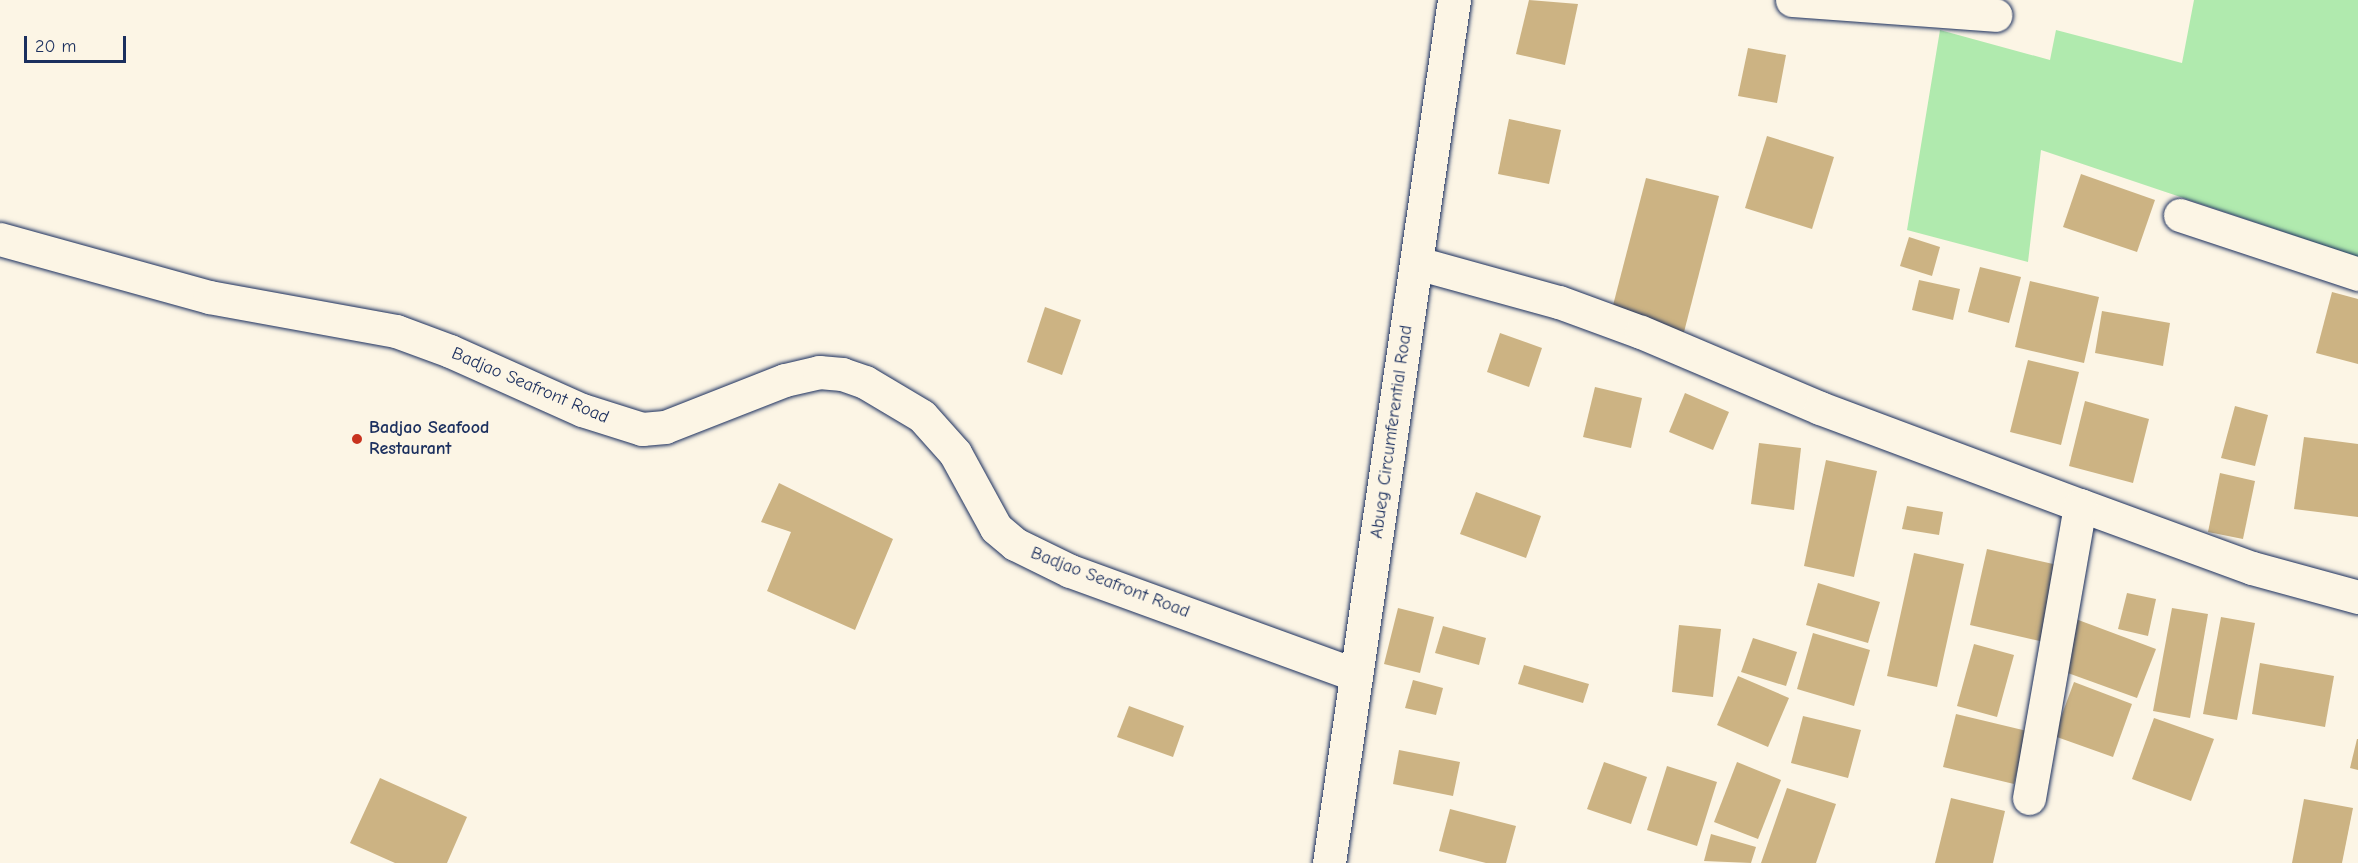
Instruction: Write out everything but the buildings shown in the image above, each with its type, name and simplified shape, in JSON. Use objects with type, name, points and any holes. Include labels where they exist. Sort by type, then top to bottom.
[{"type":"street","name":"Abueg Circumferential Road","points":[[1329,863],[1418,263],[1454,0]]},
{"type":"street","points":[[1792,0],[1995,15]]},
{"type":"street","points":[[2180,215],[2358,274]]},
{"type":"street","name":"Badjao Seafront Road","points":[[0,239],[209,297],[396,331],[450,351],[582,410],[642,429],[665,427],[785,380],[819,372],[842,374],[865,382],[922,416],[956,453],[996,528],[1015,544],[1070,571],[1356,675]]},
{"type":"street","points":[[1418,263],[1559,302],[1641,332],[1820,408],[2080,505],[2252,568],[2358,597]]},
{"type":"street","points":[[2029,798],[2080,505]]},
{"type":"green space","points":[[2194,0],[2358,0],[2358,257],[2041,150],[2028,262],[1907,230],[1940,30],[2050,60],[2056,30],[2182,63]]},
{"type":"place","name":"Badjao Seafood Restaurant","points":[[357,439]]}]
